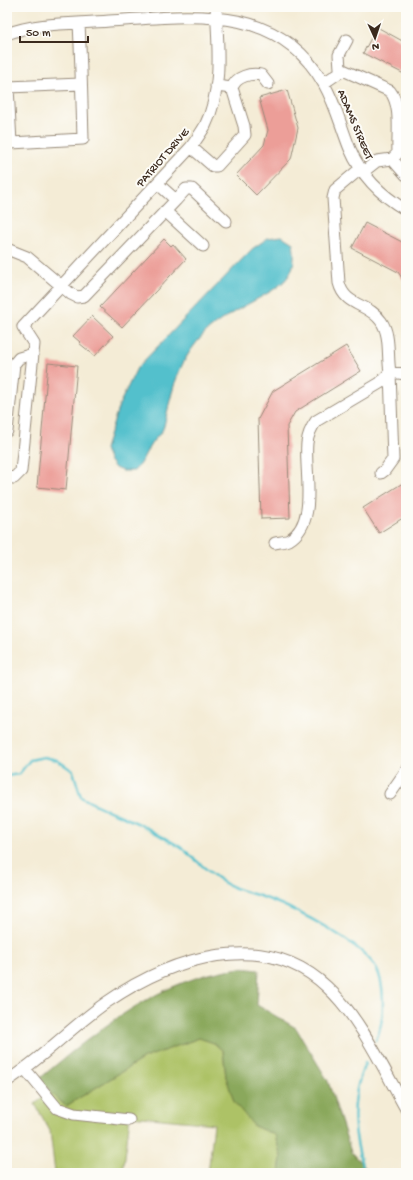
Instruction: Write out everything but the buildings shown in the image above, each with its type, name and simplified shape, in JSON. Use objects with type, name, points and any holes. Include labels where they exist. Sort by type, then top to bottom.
[{"type":"street","name":"ADAMS STREET","points":[[7,34],[38,27],[199,16],[216,12],[256,26],[289,43],[307,60],[324,83],[337,109],[350,149],[362,170],[375,187],[393,202],[406,210]]},
{"type":"street","name":"PATRIOT DRIVE","points":[[32,354],[34,344],[23,327],[61,285],[158,184],[191,147],[205,126],[214,100],[218,72],[216,12]]},
{"type":"street","points":[[79,23],[83,139],[9,143],[8,87],[81,84]]},
{"type":"street","points":[[347,40],[339,55],[340,68],[390,91],[395,97],[397,106],[398,153],[392,159],[377,161],[362,170],[335,190],[333,198],[341,293],[347,298],[370,310],[381,320],[386,329],[390,372],[393,459],[381,473]]},
{"type":"street","points":[[324,83],[343,70]]},
{"type":"street","points":[[191,147],[213,166],[217,166],[245,135],[244,126],[232,88],[234,84],[241,78],[252,73],[261,75],[268,84]]},
{"type":"street","points":[[216,86],[232,88]]},
{"type":"street","points":[[392,159],[406,175]]},
{"type":"street","points":[[158,184],[176,200]]},
{"type":"street","points":[[7,249],[27,257],[77,297],[84,296],[186,189],[192,189],[226,221]]},
{"type":"street","points":[[165,211],[203,246]]},
{"type":"street","points":[[7,430],[14,364],[19,358],[32,354],[21,471],[14,478],[7,477]]},
{"type":"street","points":[[390,372],[406,374]]},
{"type":"street","points":[[274,543],[288,540],[297,534],[305,517],[308,505],[307,443],[310,430],[316,421],[380,383],[390,372]]},
{"type":"street","points":[[390,794],[406,771]]},
{"type":"street","points":[[7,1081],[25,1069],[107,1002],[155,974],[205,957],[246,953],[280,959],[295,964],[327,987],[343,1004],[369,1042],[406,1109]]},
{"type":"street","points":[[25,1069],[57,1108],[74,1114],[129,1120]]},
{"type":"green space","points":[[241,968],[259,970],[257,1005],[296,1028],[328,1081],[351,1152],[370,1173],[279,1173],[281,1157],[275,1135],[254,1126],[234,1102],[226,1077],[223,1051],[214,1043],[199,1038],[144,1058],[66,1106],[52,1094],[39,1079],[108,1024],[132,1008],[184,982],[212,973]]},
{"type":"green space","points":[[199,1038],[214,1043],[223,1051],[226,1077],[254,1126],[275,1135],[281,1157],[279,1173],[208,1173],[214,1124],[130,1116],[123,1173],[55,1173],[50,1131],[35,1104],[50,1092],[66,1106],[144,1058]]},
{"type":"water","points":[[282,236],[293,243],[294,263],[288,276],[270,292],[224,318],[205,333],[188,354],[182,365],[177,376],[164,426],[151,444],[140,464],[134,471],[122,471],[115,468],[109,460],[105,449],[119,405],[137,368],[252,249],[268,238]]},
{"type":"waterway","points":[[7,776],[19,774],[30,760],[44,757],[57,760],[73,771],[81,797],[141,825],[175,844],[213,875],[228,885],[268,899],[310,918],[355,947],[367,956],[375,966],[381,982],[383,992],[383,1013],[376,1040]]},
{"type":"waterway","points":[[364,1173],[357,1144],[354,1118],[357,1091],[365,1063]]}]
